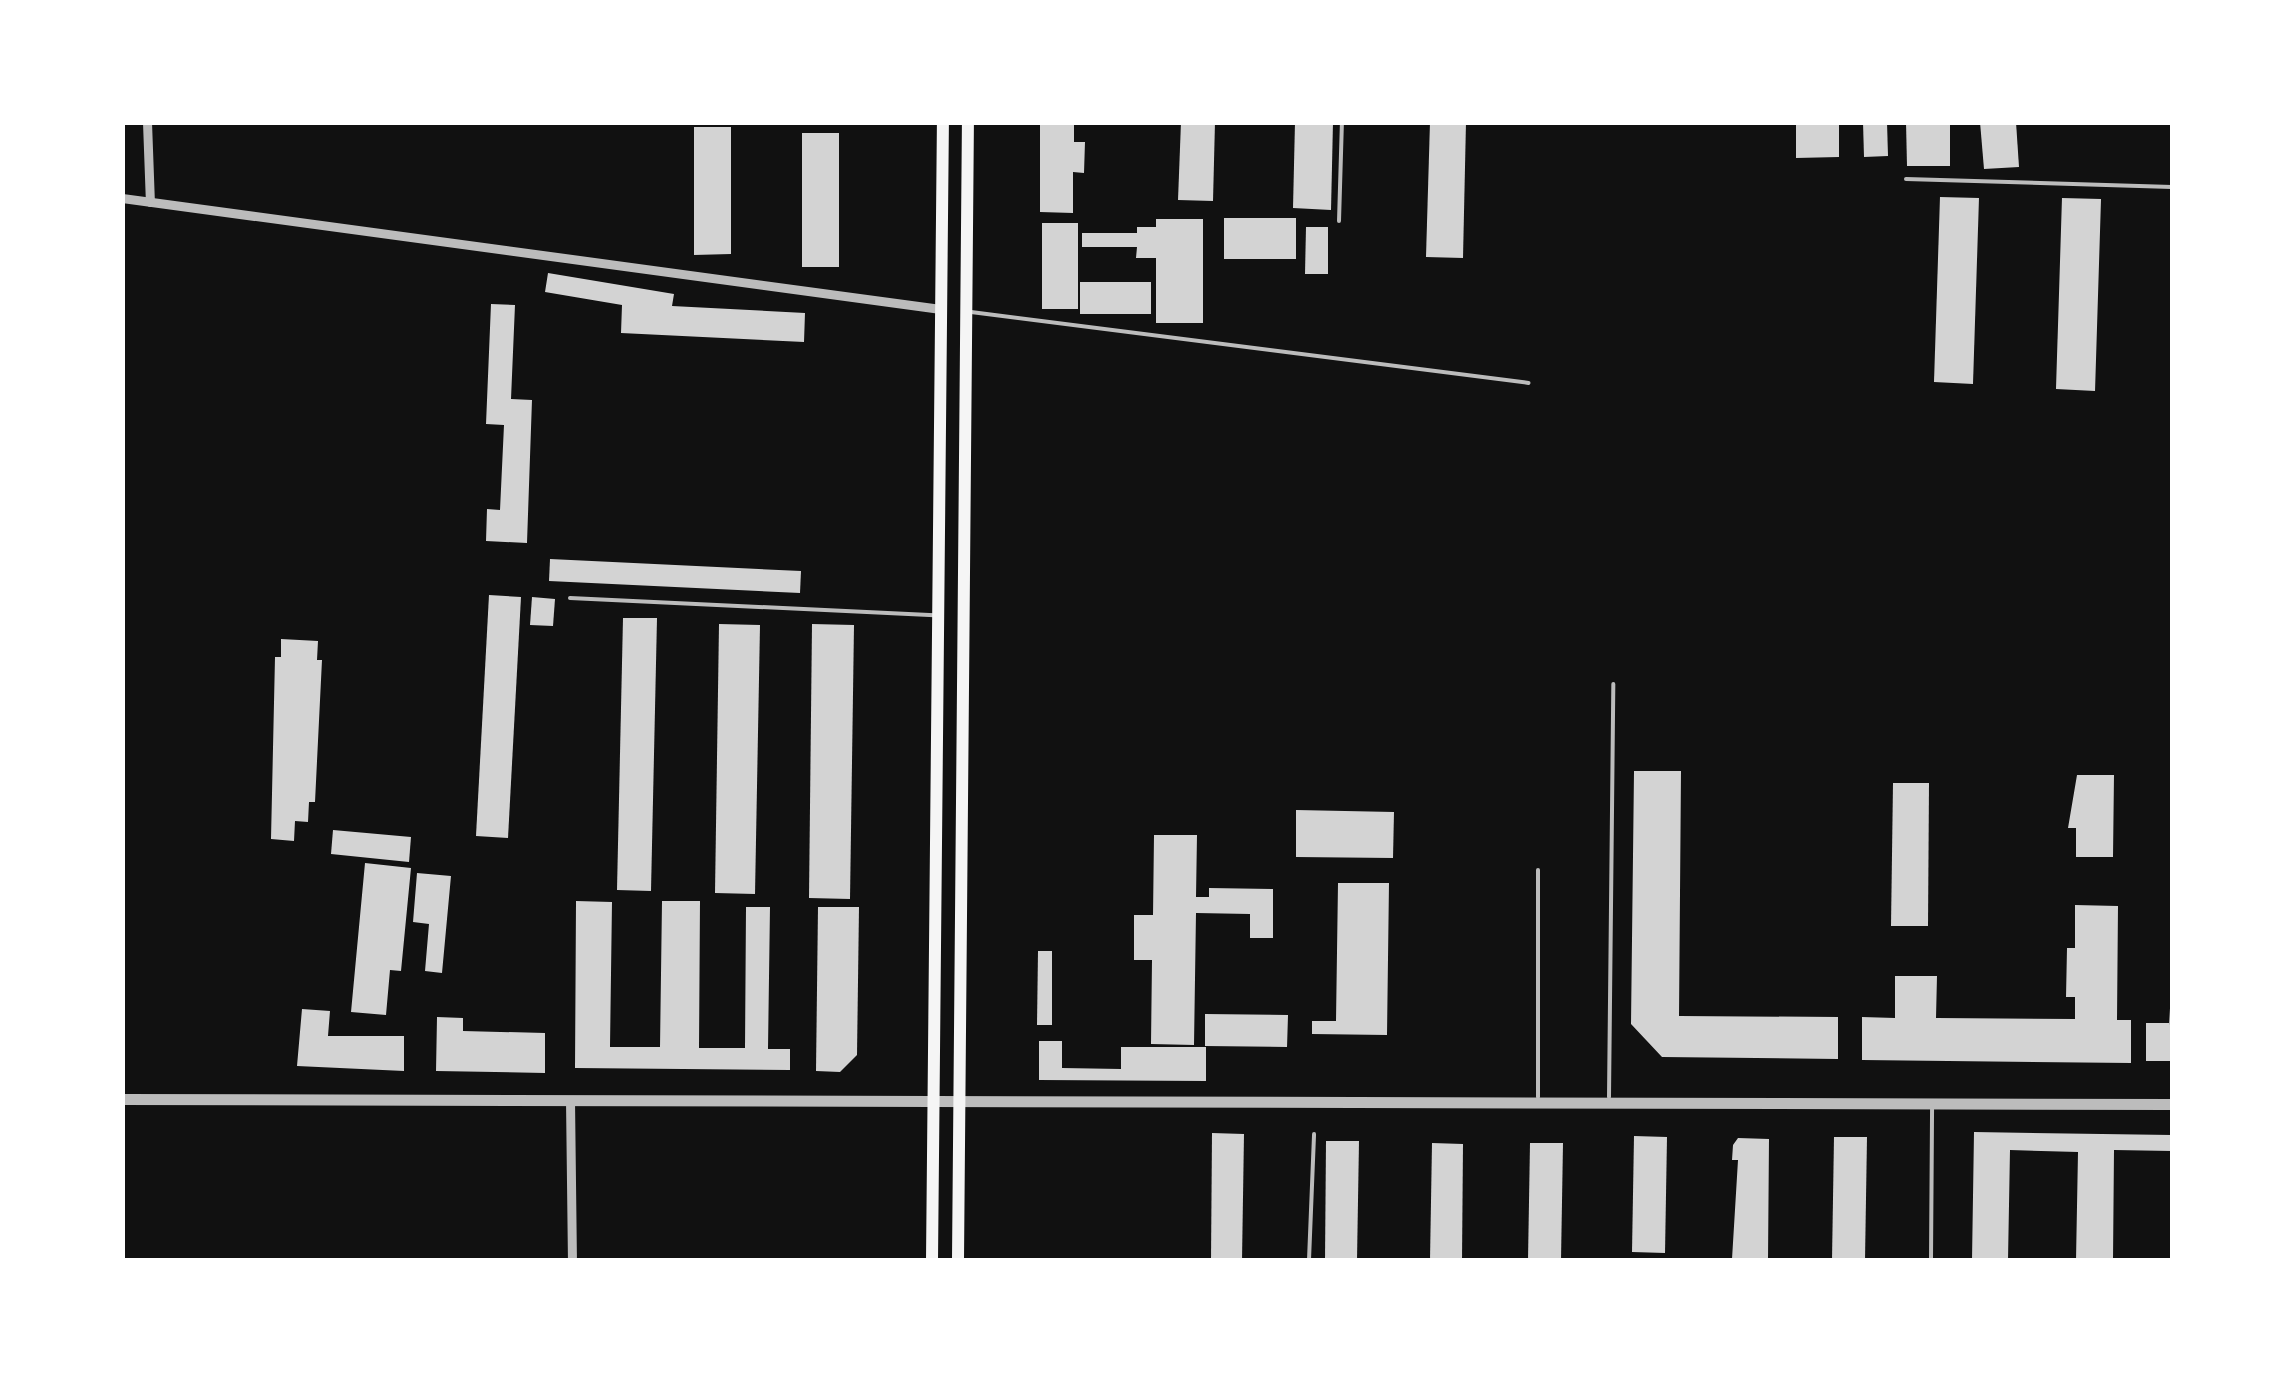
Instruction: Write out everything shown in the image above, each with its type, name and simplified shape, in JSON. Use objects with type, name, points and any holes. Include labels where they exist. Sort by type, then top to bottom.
[{"type":"main road","points":[[932,1260],[942,122]]},
{"type":"main road","points":[[958,1260],[968,122]]},
{"type":"street","points":[[147,122],[150,202]]},
{"type":"street","points":[[122,198],[941,309]]},
{"type":"street","points":[[122,1099],[2172,1104]]},
{"type":"street","points":[[570,1100],[572,1260]]},
{"type":"lane","points":[[1339,220],[1342,122]]},
{"type":"lane","points":[[1906,178],[2172,187]]},
{"type":"lane","points":[[966,312],[1529,383]]},
{"type":"lane","points":[[570,598],[938,615]]},
{"type":"lane","points":[[1609,1102],[1613,684]]},
{"type":"lane","points":[[1538,870],[1538,1102]]},
{"type":"lane","points":[[1931,1260],[1932,1103]]},
{"type":"lane","points":[[1309,1260],[1314,1134]]},
{"type":"building","points":[[1040,122],[1074,122],[1074,142],[1085,142],[1084,173],[1073,172],[1073,213],[1040,212]]},
{"type":"building","points":[[1181,122],[1215,122],[1213,201],[1178,200]]},
{"type":"building","points":[[1295,122],[1333,122],[1331,210],[1293,208]]},
{"type":"building","points":[[1430,122],[1466,122],[1463,258],[1426,257]]},
{"type":"building","points":[[1796,122],[1839,122],[1839,157],[1796,158]]},
{"type":"building","points":[[1863,122],[1887,122],[1888,156],[1864,157]]},
{"type":"building","points":[[1906,122],[1950,122],[1950,166],[1907,166]]},
{"type":"building","points":[[1980,122],[2016,122],[2019,167],[1984,169]]},
{"type":"building","points":[[694,127],[731,127],[731,254],[694,255]]},
{"type":"building","points":[[802,133],[839,133],[839,267],[802,267]]},
{"type":"building","points":[[1940,197],[1979,198],[1973,384],[1934,382]]},
{"type":"building","points":[[2062,198],[2101,199],[2095,391],[2056,389]]},
{"type":"building","points":[[1224,218],[1296,218],[1296,259],[1224,259]]},
{"type":"building","points":[[1156,219],[1203,219],[1203,323],[1156,323],[1156,258],[1136,258],[1137,247],[1082,247],[1082,233],[1137,233],[1137,227],[1156,227]]},
{"type":"building","points":[[1042,223],[1078,223],[1078,309],[1042,309]]},
{"type":"building","points":[[1306,227],[1328,227],[1328,274],[1305,274]]},
{"type":"building","points":[[548,273],[674,294],[672,306],[805,313],[804,342],[621,333],[622,305],[545,292]]},
{"type":"building","points":[[1080,282],[1151,282],[1151,314],[1080,314]]},
{"type":"building","points":[[491,304],[515,305],[511,399],[532,400],[527,543],[486,541],[487,509],[500,510],[504,425],[486,424]]},
{"type":"building","points":[[550,559],[801,571],[800,593],[549,581]]},
{"type":"building","points":[[489,595],[521,597],[508,838],[476,836]]},
{"type":"building","points":[[532,597],[555,599],[553,626],[530,625]]},
{"type":"building","points":[[623,618],[657,618],[651,891],[617,890]]},
{"type":"building","points":[[719,624],[760,625],[755,894],[715,893]]},
{"type":"building","points":[[812,624],[854,625],[850,899],[809,898]]},
{"type":"building","points":[[281,639],[318,641],[317,660],[322,660],[315,802],[309,802],[308,822],[295,821],[294,841],[271,839],[275,657],[281,657]]},
{"type":"building","points":[[1634,771],[1681,771],[1679,1016],[1838,1017],[1838,1059],[1662,1057],[1631,1024]]},
{"type":"building","points":[[2077,775],[2114,775],[2113,857],[2076,857],[2076,828],[2068,828]]},
{"type":"building","points":[[1893,783],[1929,783],[1928,926],[1891,926]]},
{"type":"building","points":[[1296,810],[1394,812],[1393,858],[1296,857]]},
{"type":"building","points":[[333,830],[411,837],[409,862],[331,854]]},
{"type":"building","points":[[1154,835],[1197,835],[1196,897],[1209,897],[1209,888],[1273,889],[1273,938],[1250,938],[1250,914],[1196,913],[1194,1045],[1151,1044],[1152,960],[1134,960],[1134,915],[1153,915]]},
{"type":"building","points":[[365,863],[411,868],[401,971],[390,970],[386,1015],[351,1012]]},
{"type":"building","points":[[417,873],[451,876],[442,973],[425,971],[429,924],[413,922]]},
{"type":"building","points":[[1338,883],[1389,883],[1387,1035],[1312,1034],[1312,1021],[1336,1021]]},
{"type":"building","points":[[576,901],[612,902],[610,1047],[660,1047],[662,901],[700,901],[699,1048],[745,1048],[746,907],[770,907],[768,1049],[790,1049],[790,1070],[575,1068]]},
{"type":"building","points":[[2075,905],[2118,906],[2117,1020],[2131,1020],[2131,1063],[1862,1060],[1862,1017],[1895,1018],[1895,976],[1937,976],[1936,1018],[2075,1019],[2075,997],[2066,997],[2067,948],[2075,948]]},
{"type":"building","points":[[818,907],[859,907],[857,1055],[840,1072],[816,1071]]},
{"type":"building","points":[[1038,951],[1052,951],[1052,1025],[1037,1025]]},
{"type":"building","points":[[2169,1008],[2172,1061],[2146,1061],[2146,1023],[2169,1023]]},
{"type":"building","points":[[302,1009],[330,1011],[328,1036],[404,1036],[404,1071],[297,1066]]},
{"type":"building","points":[[1205,1014],[1288,1015],[1287,1047],[1205,1046]]},
{"type":"building","points":[[437,1017],[463,1018],[463,1031],[545,1033],[545,1073],[436,1071]]},
{"type":"building","points":[[1039,1041],[1062,1041],[1062,1068],[1121,1069],[1121,1047],[1206,1047],[1206,1081],[1039,1080]]},
{"type":"building","points":[[1974,1132],[2172,1135],[2172,1151],[2114,1150],[2113,1260],[2076,1260],[2078,1152],[2010,1150],[2008,1260],[1972,1260]]},
{"type":"building","points":[[1212,1133],[1244,1134],[1242,1260],[1211,1260]]},
{"type":"building","points":[[1634,1136],[1667,1137],[1665,1253],[1632,1252]]},
{"type":"building","points":[[1834,1137],[1867,1137],[1865,1260],[1832,1260]]},
{"type":"building","points":[[1738,1138],[1769,1139],[1768,1260],[1732,1259],[1738,1160],[1732,1160]]},
{"type":"building","points":[[1326,1141],[1359,1141],[1357,1260],[1325,1260]]},
{"type":"building","points":[[1432,1143],[1463,1144],[1462,1260],[1430,1260]]},
{"type":"building","points":[[1530,1143],[1563,1143],[1561,1260],[1528,1260]]}]
